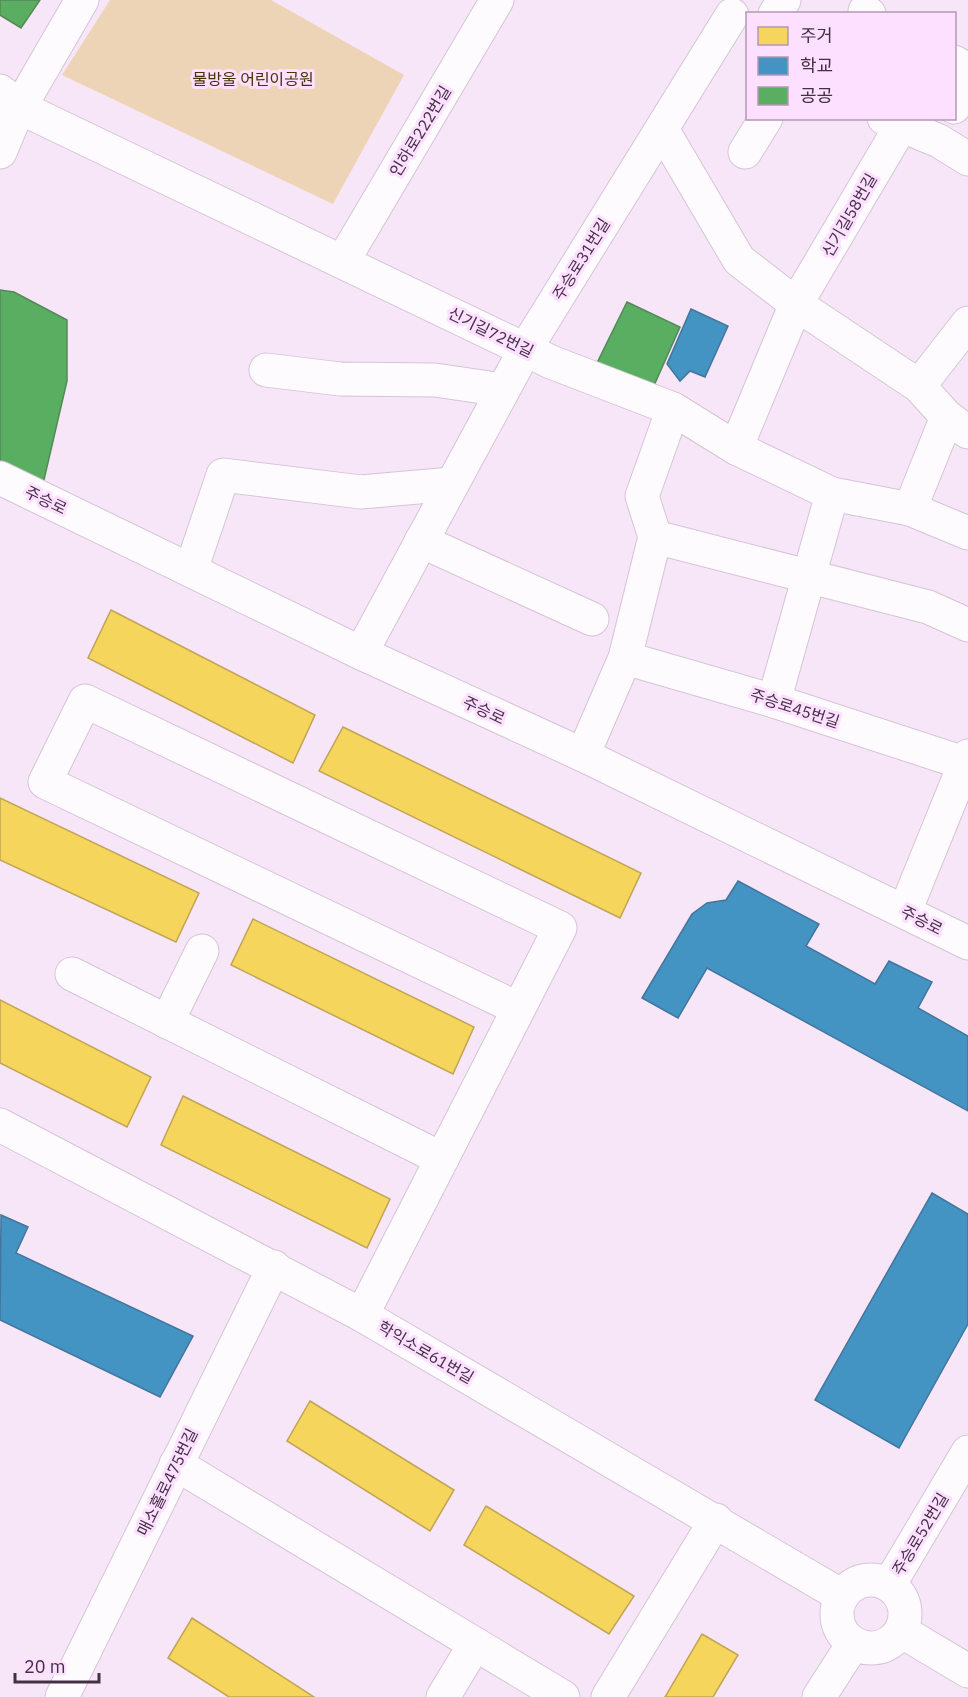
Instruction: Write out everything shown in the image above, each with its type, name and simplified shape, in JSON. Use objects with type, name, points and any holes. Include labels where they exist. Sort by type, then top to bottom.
[{"type":"street","points":[[0,152],[10,99],[82,0]]},
{"type":"street","name":"인하로222번길","points":[[343,261],[497,0]]},
{"type":"street","name":"주승로31번길","points":[[361,653],[526,348],[662,129],[730,14]]},
{"type":"street","points":[[956,104],[968,85]]},
{"type":"street","name":"신기길72번길","points":[[10,99],[551,362],[673,409],[735,448],[832,494],[910,509],[968,533]]},
{"type":"street","points":[[745,152],[765,120]]},
{"type":"street","name":"신기길58번길","points":[[735,448],[796,304],[892,122],[943,130],[968,159]]},
{"type":"street","points":[[662,129],[739,260],[796,304],[919,386],[958,424],[910,509]]},
{"type":"street","points":[[919,386],[968,323]]},
{"type":"street","points":[[266,370],[340,379],[435,380],[503,390]]},
{"type":"street","points":[[583,755],[624,658],[655,537],[642,496],[673,409]]},
{"type":"street","points":[[191,570],[223,475],[361,492],[452,484]]},
{"type":"street","name":"주승로","points":[[0,478],[361,653],[583,755],[968,943]]},
{"type":"street","points":[[774,701],[832,494]]},
{"type":"street","points":[[655,537],[928,607],[968,625]]},
{"type":"street","points":[[421,541],[592,619]]},
{"type":"street","name":"주승로45번길","points":[[624,658],[966,760],[904,911]]},
{"type":"street","points":[[362,1315],[560,928],[85,701],[45,782],[517,1008]]},
{"type":"street","points":[[167,1022],[202,951]]},
{"type":"street","points":[[72,974],[442,1159]]},
{"type":"street","name":"학익소로61번길","points":[[0,1125],[362,1315],[716,1520],[842,1596]]},
{"type":"street","name":"매소홀로475번길","points":[[62,1697],[274,1267]]},
{"type":"street","name":"주승로52번길","points":[[890,1585],[968,1452]]},
{"type":"street","points":[[176,1464],[563,1697]]},
{"type":"street","points":[[608,1697],[716,1520]]},
{"type":"street","points":[[869,1580],[890,1585],[903,1601],[905,1621],[902,1631],[894,1640],[874,1649],[853,1644],[839,1627],[838,1606],[842,1596],[858,1582],[869,1580]]},
{"type":"street","points":[[902,1631],[968,1671]]},
{"type":"street","points":[[443,1697],[476,1644]]},
{"type":"street","points":[[819,1697],[853,1644]]},
{"type":"green space","name":"물방울 어린이공원","points":[[110,0],[271,0],[404,75],[333,204],[62,75]]},
{"type":"building: 주거","points":[[111,610],[315,715],[293,763],[88,658]]},
{"type":"building: 주거","points":[[343,727],[641,873],[620,918],[319,771]]},
{"type":"building: 주거","points":[[0,798],[199,893],[176,942],[0,860]]},
{"type":"building: 주거","points":[[253,919],[474,1027],[453,1074],[231,965]]},
{"type":"building: 주거","points":[[0,1000],[151,1077],[127,1127],[0,1063]]},
{"type":"building: 주거","points":[[183,1096],[390,1199],[367,1248],[161,1145]]},
{"type":"building: 주거","points":[[310,1401],[454,1490],[430,1531],[287,1441]]},
{"type":"building: 주거","points":[[486,1506],[634,1596],[609,1634],[464,1545]]},
{"type":"building: 주거","points":[[192,1618],[314,1697],[229,1697],[168,1658]]},
{"type":"building: 주거","points":[[702,1634],[738,1655],[713,1697],[665,1697]]},
{"type":"building: 학교","points":[[691,309],[728,326],[705,377],[690,371],[680,381],[667,364]]},
{"type":"building: 학교","points":[[738,881],[819,924],[806,946],[875,984],[889,961],[932,982],[918,1008],[968,1036],[968,1111],[707,968],[678,1018],[642,998],[692,914],[707,903],[726,900]]},
{"type":"building: 학교","points":[[932,1193],[968,1214],[968,1324],[899,1448],[815,1400]]},
{"type":"building: 학교","points":[[1,1215],[28,1227],[16,1253],[193,1336],[160,1397],[0,1320]]},
{"type":"building: 공공","points":[[0,0],[40,0],[21,28],[0,15]]},
{"type":"building: 공공","points":[[0,290],[14,292],[67,320],[67,381],[40,497],[0,478]]},
{"type":"building: 공공","points":[[627,302],[680,327],[648,399],[590,377]]}]
